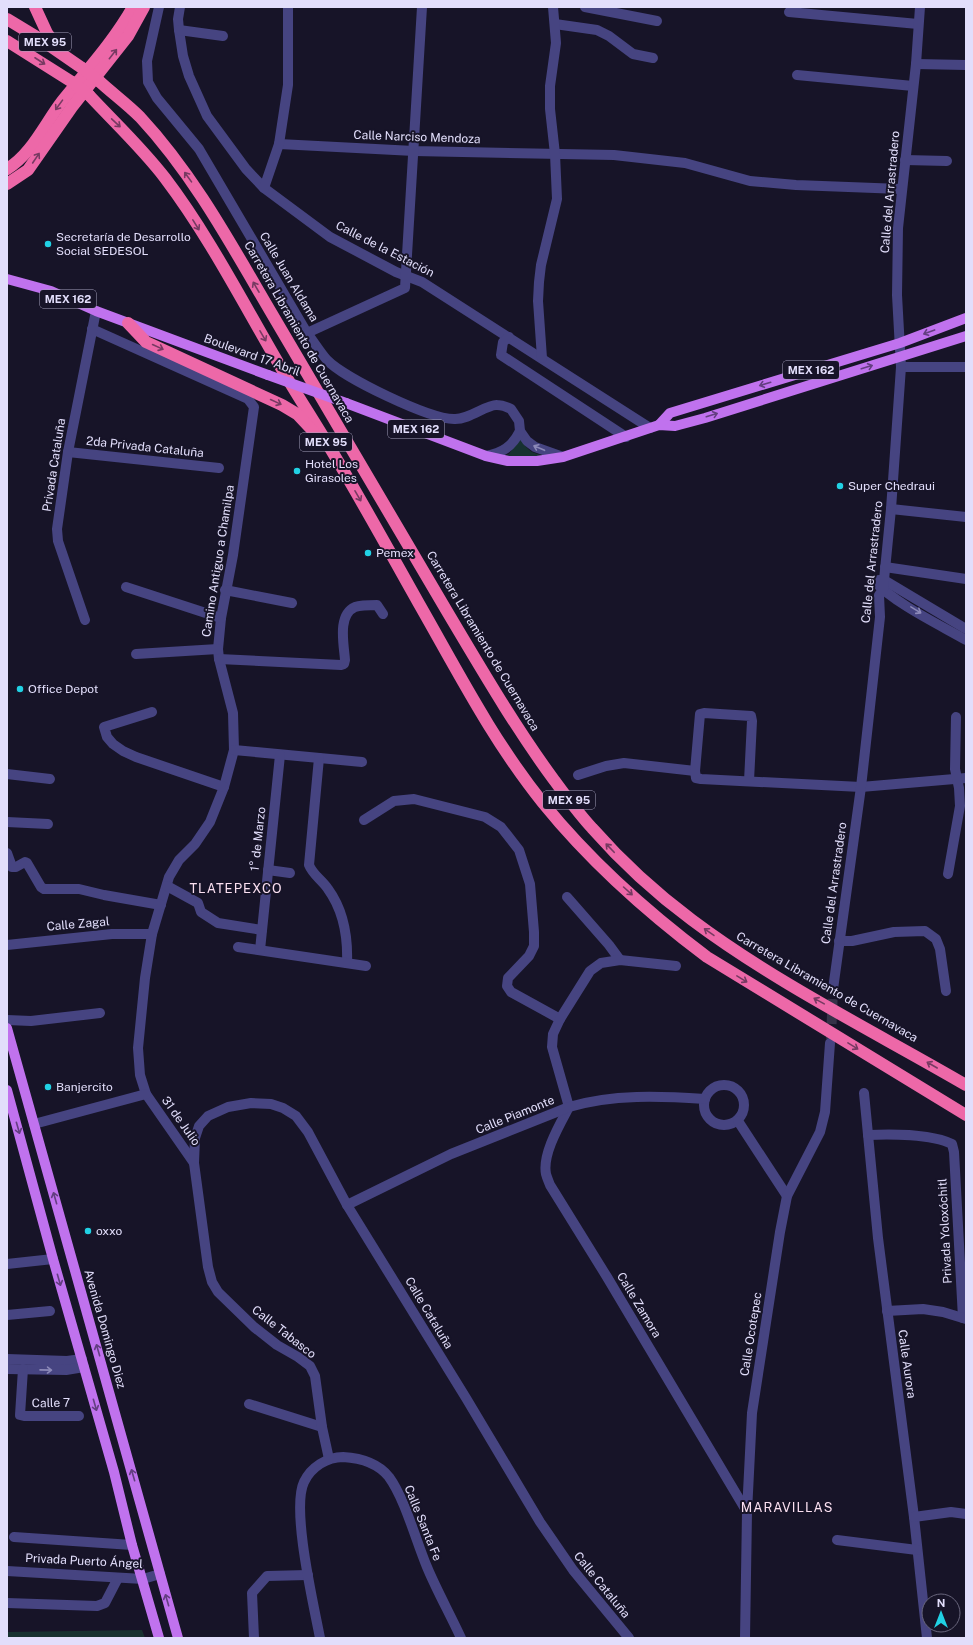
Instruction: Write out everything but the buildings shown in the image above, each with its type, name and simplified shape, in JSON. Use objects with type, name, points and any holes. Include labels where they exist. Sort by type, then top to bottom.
[{"type":"highway","points":[[35,7],[47,33],[62,54]]},
{"type":"highway","points":[[7,169],[24,154],[62,101],[106,48],[133,7]]},
{"type":"highway","points":[[7,184],[28,170],[72,108],[128,36],[144,7]]},
{"type":"highway","name":"Carretera Libramiento de Cuernavaca","points":[[7,19],[82,68],[137,114],[198,190],[225,233],[370,482],[515,725],[572,805],[591,828],[617,855],[664,898],[690,919],[736,951],[795,987],[966,1085]]},
{"type":"highway","name":"MEX 95","points":[[7,41],[72,82],[88,95],[120,126],[164,176],[209,244],[334,456],[494,734],[543,803],[579,844],[654,914],[707,957],[966,1115]]},
{"type":"highway","points":[[128,323],[146,342],[282,405],[297,414],[334,456]]},
{"type":"main road","name":"Boulevard 17 Abril","points":[[7,279],[51,291],[96,311],[268,375],[346,402],[486,456],[508,461],[537,461],[563,457],[654,427]]},
{"type":"main road","name":"MEX 162","points":[[654,427],[670,413],[900,343],[966,318]]},
{"type":"main road","name":"MEX 162","points":[[654,427],[675,426],[900,362],[966,336]]},
{"type":"main road","name":"Avenida Domingo Diez","points":[[7,1028],[178,1638]]},
{"type":"main road","points":[[7,1090],[159,1638]]},
{"type":"main road","points":[[46,1229],[63,1225]]},
{"type":"street","name":"Calle Juan Aldama","points":[[159,7],[147,62],[148,82],[157,98],[199,149],[307,333],[327,360],[346,374],[419,410],[452,420],[470,416],[495,405],[505,406],[511,409],[516,416],[519,421],[520,431],[527,441],[535,447],[563,457]]},
{"type":"street","name":"Calle de la Estación","points":[[180,7],[178,19],[183,56],[189,76],[207,116],[246,169],[264,188],[330,237],[406,276],[422,282],[654,427]]},
{"type":"street","points":[[264,188],[279,144],[288,85],[288,7]]},
{"type":"street","points":[[307,333],[405,288],[422,7]]},
{"type":"street","points":[[542,358],[538,301],[539,282],[541,265],[557,199],[555,154],[550,110],[550,86],[556,43],[553,7]]},
{"type":"street","points":[[585,7],[657,22]]},
{"type":"street","name":"Calle del Arrastradero","points":[[833,989],[861,787],[880,617],[879,595],[883,585],[891,509],[900,362],[897,281],[898,228],[901,189],[914,86],[920,7]]},
{"type":"street","points":[[789,12],[918,24]]},
{"type":"street","points":[[554,24],[597,30],[609,36],[633,54],[653,58]]},
{"type":"street","points":[[179,30],[223,36]]},
{"type":"street","points":[[916,64],[966,65]]},
{"type":"street","points":[[797,75],[914,86]]},
{"type":"street","name":"Calle Narciso Mendoza","points":[[279,144],[414,151],[614,155],[685,163],[750,181],[796,185],[901,189]]},
{"type":"street","points":[[905,160],[947,161]]},
{"type":"street","name":"Privada Cataluña","points":[[85,620],[58,541],[57,529],[68,452],[96,311]]},
{"type":"street","name":"Camino Antiguo a Chamilpa","points":[[92,329],[248,399],[254,407],[233,555],[221,618],[218,649],[219,659],[233,713],[234,750],[224,787],[210,822],[195,844],[179,860],[170,877],[152,934],[145,978],[138,1048],[140,1075],[146,1094]]},
{"type":"street","points":[[509,337],[503,342],[501,354],[626,436]]},
{"type":"street","points":[[900,362],[966,367]]},
{"type":"street","points":[[486,456],[498,453],[507,448],[516,439],[520,431]]},
{"type":"street","name":"2da Privada Cataluña","points":[[68,452],[219,468]]},
{"type":"street","points":[[891,509],[966,517]]},
{"type":"street","points":[[885,567],[966,579]]},
{"type":"street","points":[[883,585],[966,629]]},
{"type":"street","points":[[883,585],[966,640]]},
{"type":"street","points":[[126,587],[221,618]]},
{"type":"street","points":[[226,590],[292,603]]},
{"type":"street","points":[[219,659],[341,665],[344,664],[345,660],[342,624],[349,612],[355,607],[377,605],[383,614]]},
{"type":"street","points":[[136,654],[218,649]]},
{"type":"street","points":[[152,712],[104,727],[106,737],[123,751],[136,757],[224,787]]},
{"type":"street","points":[[749,781],[751,716],[700,714],[695,771],[696,778],[701,779],[861,787],[962,778]]},
{"type":"street","points":[[948,874],[960,806],[962,778],[955,769],[956,717]]},
{"type":"street","points":[[234,750],[362,762]]},
{"type":"street","name":"1° de Marzo","points":[[260,950],[280,754]]},
{"type":"street","points":[[319,758],[309,865],[312,872],[328,888],[337,902],[345,926],[347,962]]},
{"type":"street","points":[[578,775],[606,766],[624,764],[695,771]]},
{"type":"street","points":[[7,774],[50,779]]},
{"type":"street","points":[[364,820],[394,800],[414,799],[485,817],[501,827],[519,850],[530,884],[534,932],[534,946],[529,956],[508,978],[507,986],[511,992],[560,1019]]},
{"type":"street","points":[[7,822],[48,824]]},
{"type":"street","points":[[7,853],[12,867],[16,867],[24,862],[27,863],[41,887],[44,889],[79,889],[161,905]]},
{"type":"street","points":[[268,870],[290,873]]},
{"type":"street","points":[[166,886],[198,903],[201,912],[218,923],[262,930]]},
{"type":"street","points":[[567,897],[609,945],[620,960]]},
{"type":"street","points":[[839,941],[852,941],[894,932],[925,932],[936,939],[940,949],[946,992]]},
{"type":"street","name":"Calle Zagal","points":[[7,945],[112,934],[152,934]]},
{"type":"street","points":[[238,947],[366,966]]},
{"type":"street","points":[[569,1107],[552,1047],[553,1034],[560,1019],[590,971],[601,963],[620,960],[676,966]]},
{"type":"street","points":[[7,1020],[31,1021],[100,1013]]},
{"type":"street","name":"Calle Ocotepec","points":[[745,1638],[747,1512],[752,1413],[787,1196],[820,1132],[822,1125],[825,1112],[830,1043]]},
{"type":"street","points":[[721,1085],[729,1085],[736,1088],[741,1093],[745,1108],[743,1115],[732,1125],[724,1126],[717,1124],[710,1120],[706,1114],[704,1107],[705,1100],[708,1093],[714,1088],[721,1085]]},
{"type":"street","name":"Calle Aurora","points":[[864,1093],[887,1311],[914,1517],[927,1638]]},
{"type":"street","points":[[34,1124],[146,1094]]},
{"type":"street","name":"31 de Julio","points":[[146,1094],[194,1163]]},
{"type":"street","name":"Calle Piamonte","points":[[347,1204],[452,1154],[585,1102],[655,1096],[705,1100]]},
{"type":"street","name":"Calle Cataluña","points":[[194,1163],[195,1138],[199,1126],[208,1116],[228,1107],[250,1103],[271,1104],[283,1108],[296,1116],[304,1127],[347,1204],[540,1522],[573,1570],[628,1638]]},
{"type":"street","name":"Calle Zamora","points":[[569,1107],[560,1123],[548,1156],[546,1174],[550,1185],[607,1277],[747,1512]]},
{"type":"street","points":[[738,1121],[787,1196]]},
{"type":"street","name":"Privada Yoloxóchitl","points":[[868,1135],[883,1134],[918,1137],[944,1140],[952,1144],[954,1152],[964,1318]]},
{"type":"street","name":"Calle Tabasco","points":[[194,1163],[208,1267],[212,1282],[218,1292],[254,1327],[277,1345],[310,1366],[315,1376],[322,1427],[329,1459]]},
{"type":"street","points":[[7,1264],[53,1259]]},
{"type":"street","points":[[887,1311],[923,1309],[943,1312],[964,1318]]},
{"type":"street","points":[[7,1315],[50,1311]]},
{"type":"street","points":[[7,1359],[83,1363]]},
{"type":"street","points":[[7,1369],[70,1370],[83,1363]]},
{"type":"street","name":"Calle 7","points":[[23,1370],[20,1415],[79,1416]]},
{"type":"street","points":[[249,1404],[322,1427]]},
{"type":"street","name":"Calle Santa Fe","points":[[329,1459],[343,1457],[363,1460],[377,1465],[388,1477],[398,1494],[427,1568],[461,1638]]},
{"type":"street","points":[[320,1638],[302,1536],[300,1503],[304,1482],[316,1466],[329,1459]]},
{"type":"street","points":[[914,1517],[951,1512],[966,1514]]},
{"type":"street","points":[[14,1538],[132,1545]]},
{"type":"street","points":[[837,1540],[917,1550]]},
{"type":"street","name":"Privada Puerto Ángel","points":[[7,1571],[143,1579],[160,1574]]},
{"type":"street","points":[[254,1638],[252,1593],[257,1587],[267,1576],[308,1575]]},
{"type":"street","points":[[7,1603],[97,1606],[105,1603],[118,1578]]},
{"type":"green space","points":[[520,438],[530,451],[546,456],[497,458],[509,454]]},
{"type":"green space","points":[[142,1630],[145,1638],[7,1638],[7,1632]]},
{"type":"tunnel","points":[[831,1039],[833,989]]},
{"type":"place","name":"Secretaría de Desarrollo Social SEDESOL","points":[[48,244]]},
{"type":"place","name":"Hotel Los Girasoles","points":[[297,471]]},
{"type":"place","name":"Super Chedraui","points":[[840,486]]},
{"type":"place","name":"Pemex","points":[[368,553]]},
{"type":"place","name":"Office Depot","points":[[20,689]]},
{"type":"place","name":"Banjercito","points":[[48,1087]]},
{"type":"place","name":"oxxo","points":[[88,1231]]},
{"type":"district","name":"TLATEPEXCO","points":[[236,888]]},
{"type":"district","name":"MARAVILLAS","points":[[787,1507]]}]
